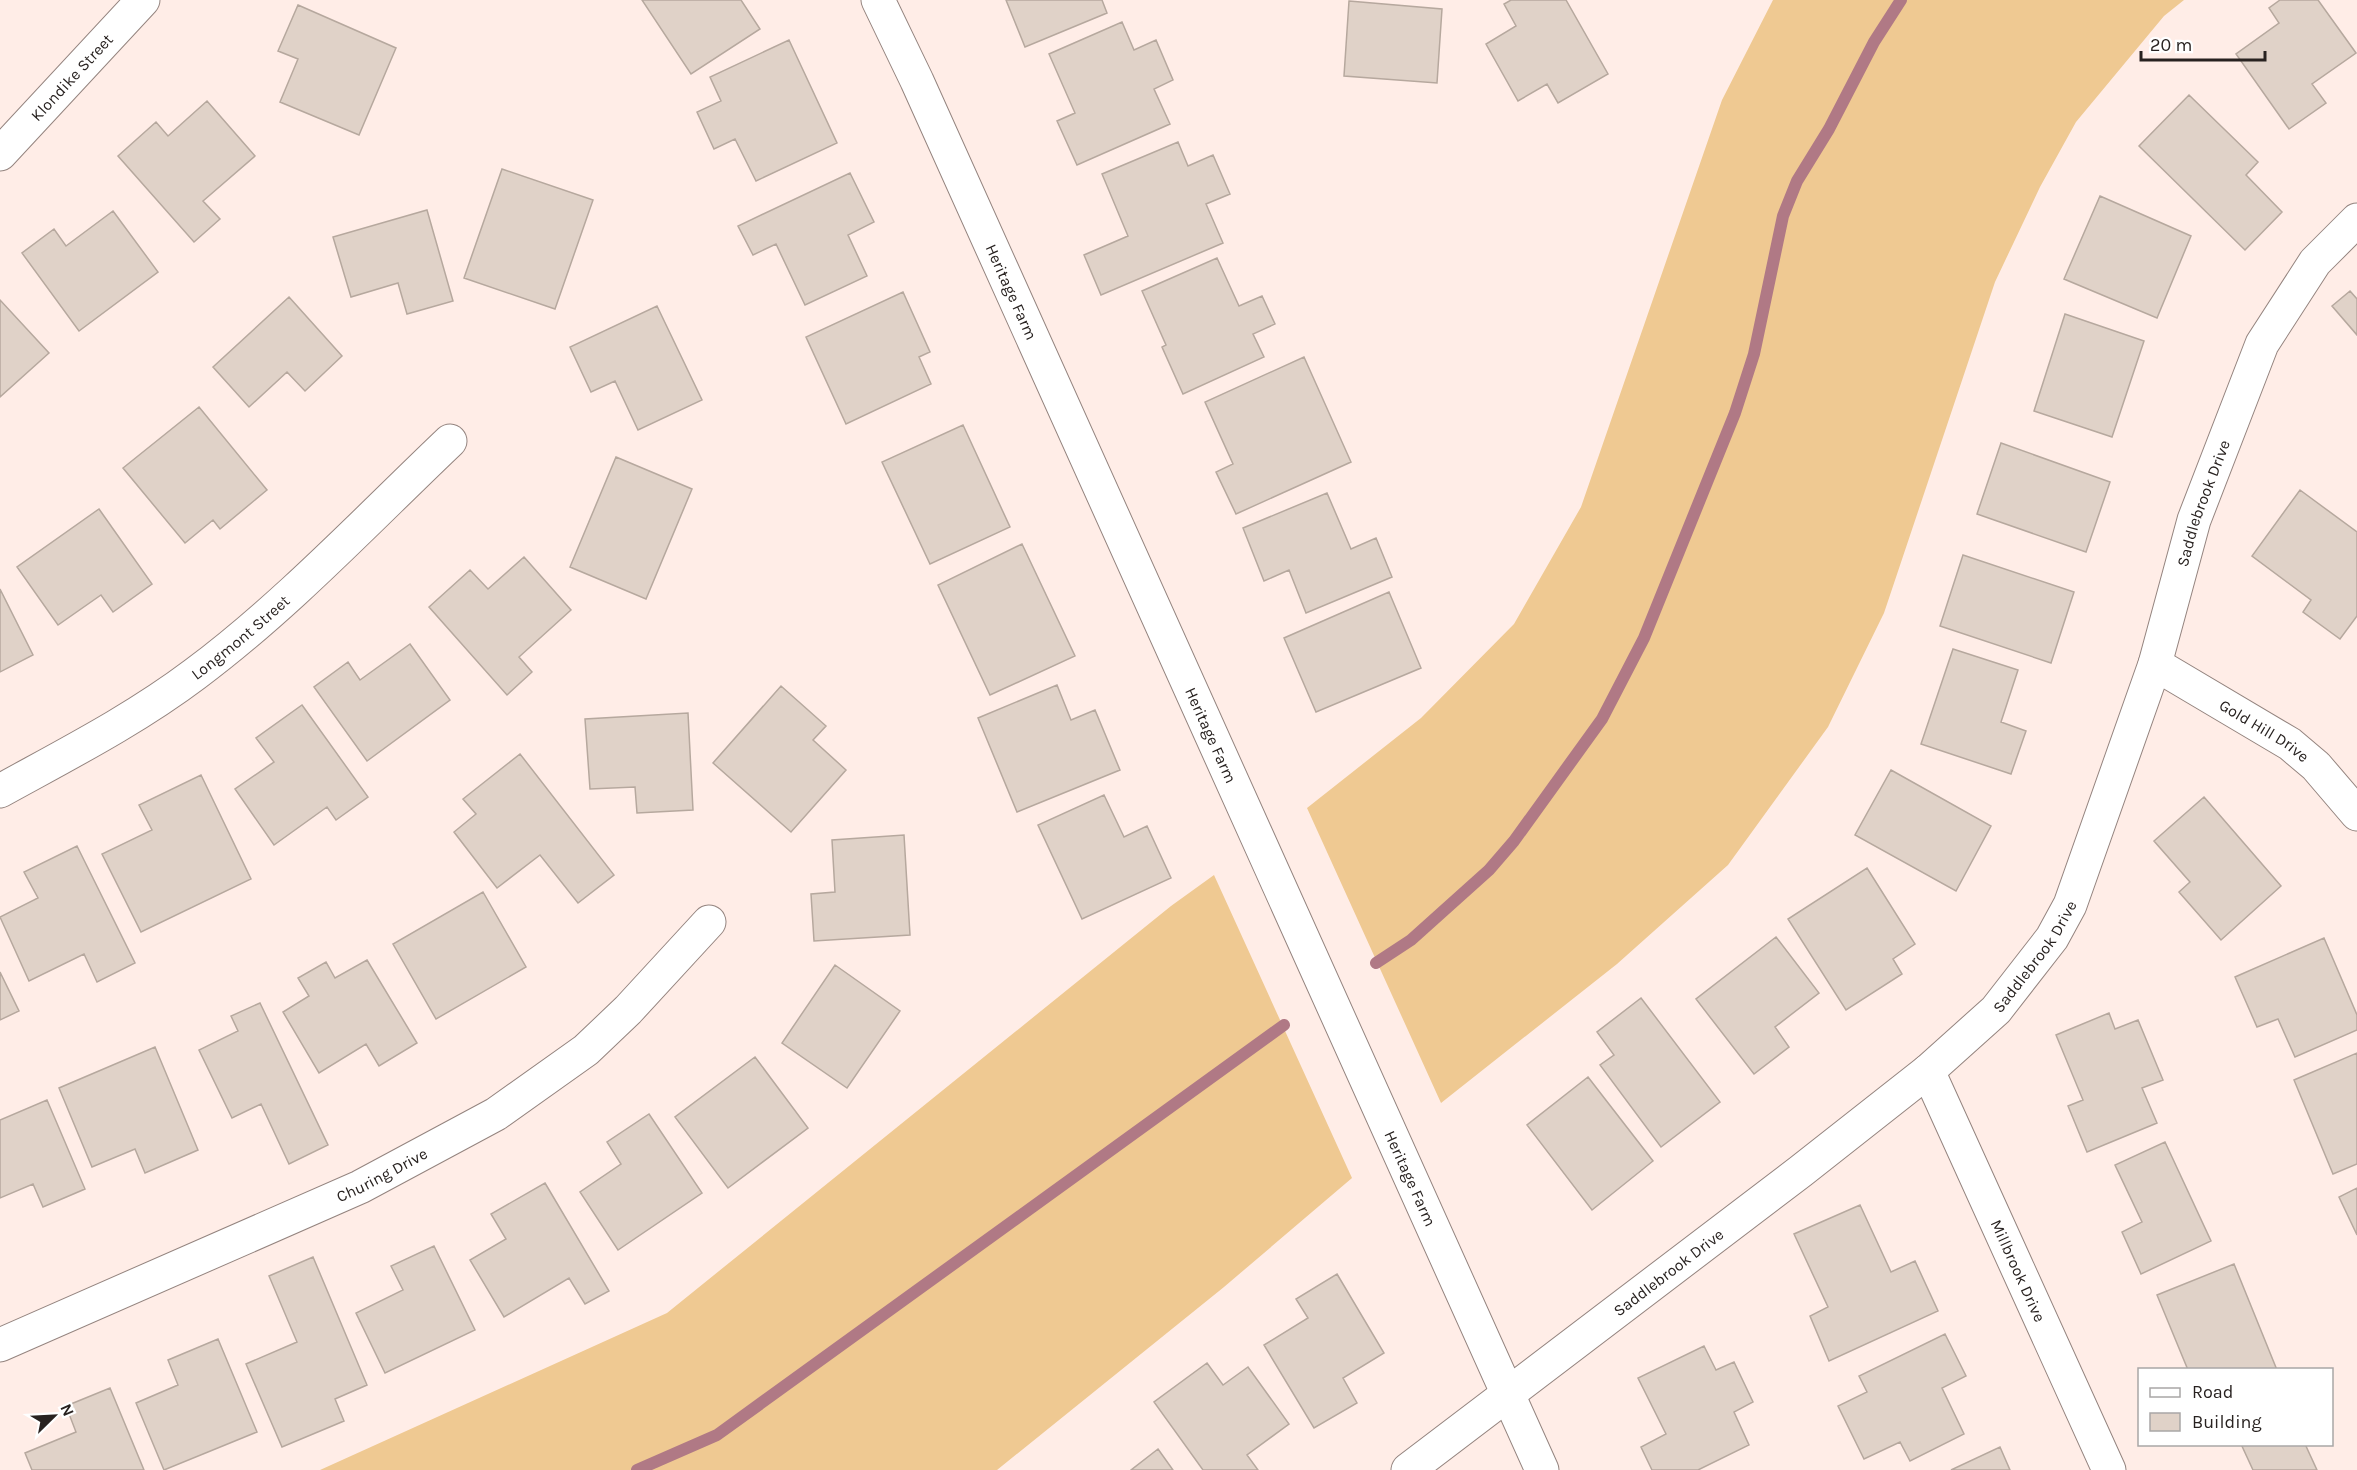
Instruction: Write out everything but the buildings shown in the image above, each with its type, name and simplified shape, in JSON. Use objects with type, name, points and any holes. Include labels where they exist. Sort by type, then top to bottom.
[{"type":"street","name":"Klondike Street","points":[[0,154],[143,0]]},
{"type":"street","name":"Heritage Farm","points":[[878,0],[918,81],[1542,1470]]},
{"type":"street","name":"Saddlebrook Drive","points":[[1408,1470],[1801,1171],[1928,1071],[1996,1010],[2052,938],[2070,905],[2155,664],[2194,520],[2262,344],[2315,262],[2357,220]]},
{"type":"street","name":"Longmont Street","points":[[0,791],[131,720],[196,674],[262,619],[450,441]]},
{"type":"street","name":"Gold Hill Drive","points":[[2155,664],[2290,744],[2316,766],[2357,813]]},
{"type":"street","name":"Churing Drive","points":[[0,1345],[360,1187],[496,1114],[586,1050],[628,1010],[709,922]]},
{"type":"street","name":"Millbrook Drive","points":[[1928,1071],[2109,1470]]},
{"type":"shaded area","points":[[1773,0],[2184,0],[2164,16],[2076,122],[2040,187],[1995,282],[1884,613],[1828,727],[1728,865],[1617,964],[1441,1103],[1307,808],[1421,718],[1514,624],[1581,507],[1722,100]]},
{"type":"shaded area","points":[[1214,875],[1352,1178],[1224,1287],[997,1470],[320,1470],[667,1313],[1171,906]]},
{"type":"waterway","points":[[1376,963],[1411,940],[1489,870],[1514,841],[1602,719],[1644,638],[1735,413],[1754,354],[1783,216],[1797,181],[1829,129],[1874,42],[1901,0]]},
{"type":"waterway","points":[[637,1470],[717,1435],[1284,1025]]}]
